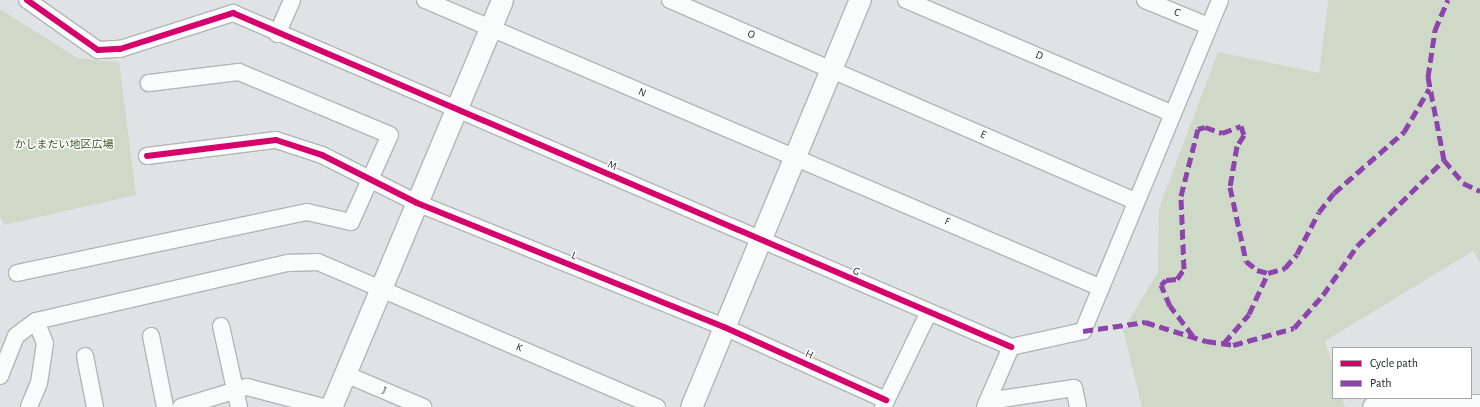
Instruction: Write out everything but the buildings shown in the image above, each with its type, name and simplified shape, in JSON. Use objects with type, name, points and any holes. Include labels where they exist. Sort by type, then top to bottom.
[{"type":"street","name":"M","points":[[27,0],[98,50],[120,50],[233,13],[278,34],[760,240]]},
{"type":"street","points":[[278,34],[292,0]]},
{"type":"street","name":"N","points":[[424,0],[794,157]]},
{"type":"street","points":[[331,407],[502,0]]},
{"type":"street","name":"O","points":[[670,0],[831,70]]},
{"type":"street","points":[[691,407],[860,0]]},
{"type":"street","name":"D","points":[[906,0],[1171,113]]},
{"type":"street","name":"C","points":[[1145,0],[1208,26]]},
{"type":"street","points":[[986,404],[1011,347],[1083,331],[1099,287],[1171,113],[1220,0]]},
{"type":"street","name":"E","points":[[831,70],[1135,201]]},
{"type":"street","points":[[17,274],[307,212],[351,222],[372,181],[390,135],[239,72],[149,83]]},
{"type":"street","name":"L","points":[[147,156],[276,140],[322,155],[416,203],[724,327]]},
{"type":"street","name":"F","points":[[794,157],[1099,287]]},
{"type":"street","name":"G","points":[[760,240],[928,314],[1011,347]]},
{"type":"street","name":"K","points":[[36,321],[288,263],[318,262],[658,407]]},
{"type":"street","points":[[884,404],[928,314]]},
{"type":"street","points":[[0,376],[16,336],[36,321],[45,343],[39,383],[29,407]]},
{"type":"street","points":[[221,326],[237,390],[239,407]]},
{"type":"street","name":"H","points":[[724,327],[884,404]]},
{"type":"street","points":[[151,336],[165,407]]},
{"type":"street","points":[[85,356],[95,407]]},
{"type":"street","name":"J","points":[[344,374],[422,407]]},
{"type":"street","points":[[181,407],[247,387],[324,407]]},
{"type":"street","points":[[986,404],[1074,388],[1078,407]]},
{"type":"street","points":[[1372,407],[1480,405]]},
{"type":"green space","points":[[1328,0],[1480,0],[1480,262],[1473,251],[1325,341],[1332,364],[1332,399],[1342,399],[1345,407],[1142,407],[1123,330],[1158,272],[1159,208],[1218,52],[1319,73]]},
{"type":"green space","name":"かしまだい地区広場","points":[[0,9],[77,58],[119,62],[136,195],[4,225],[0,216]]},
{"type":"marked path","points":[[1083,331],[1145,322],[1206,341],[1233,345],[1294,328],[1323,295],[1357,246],[1444,160],[1428,77],[1435,30],[1448,0]]},
{"type":"marked path","points":[[1193,336],[1170,306],[1161,285],[1166,280],[1177,279],[1184,269],[1181,196],[1198,129],[1205,127],[1222,133],[1241,126],[1244,135],[1237,146],[1230,187],[1246,261],[1257,270],[1268,273],[1285,268],[1297,254],[1319,212],[1334,193],[1404,132],[1429,89]]},
{"type":"marked path","points":[[1444,160],[1463,183],[1480,191]]},
{"type":"marked path","points":[[1224,343],[1249,314],[1268,273]]},
{"type":"cycle path","points":[[27,0],[98,50],[120,49],[233,13],[1011,347]]},
{"type":"cycle path","points":[[147,156],[276,140],[322,155],[417,203],[724,327],[886,400]]}]
